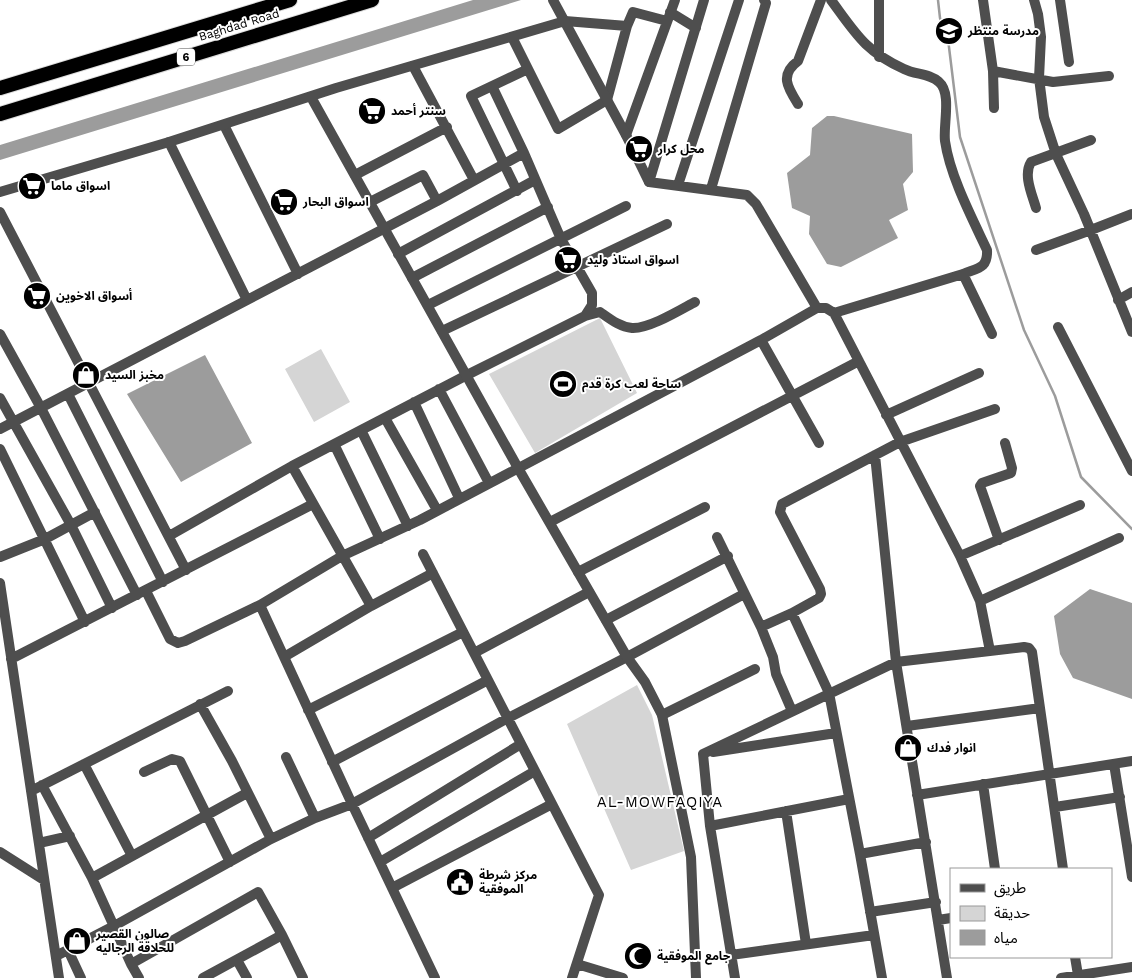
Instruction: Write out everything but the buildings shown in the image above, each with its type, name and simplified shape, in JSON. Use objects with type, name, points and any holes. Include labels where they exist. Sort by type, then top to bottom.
[{"type":"highway","name":"Baghdad Road","points":[[0,88],[290,0]]},
{"type":"highway","name":"Baghdad Road","points":[[0,114],[372,0]]},
{"type":"street","points":[[553,0],[608,100],[649,182]]},
{"type":"street","points":[[626,135],[675,0]]},
{"type":"street","points":[[649,182],[704,0]]},
{"type":"street","points":[[678,185],[739,0]]},
{"type":"street","points":[[711,189],[766,3],[764,0]]},
{"type":"street","points":[[798,104],[787,87],[786,78],[792,65],[798,61],[821,0]]},
{"type":"street","points":[[831,0],[862,42],[880,57],[907,70],[927,74],[940,82],[945,91],[944,139],[950,164],[987,250],[987,259],[983,266],[963,274],[834,313]]},
{"type":"street","points":[[880,0],[880,57]]},
{"type":"street","points":[[983,0],[993,71],[994,108]]},
{"type":"street","points":[[1034,0],[1041,37],[1039,78],[1044,117],[1056,154],[1091,230],[1132,332]]},
{"type":"street","points":[[1060,0],[1069,62]]},
{"type":"street","points":[[512,37],[558,129],[608,100],[627,26],[633,12],[668,16],[696,28]]},
{"type":"street","points":[[0,192],[565,21],[627,26]]},
{"type":"street","points":[[413,66],[474,180]]},
{"type":"street","points":[[517,191],[471,96],[528,69]]},
{"type":"street","points":[[993,71],[1053,82],[1109,76]]},
{"type":"street","points":[[492,86],[561,238],[592,293],[592,305],[585,316]]},
{"type":"street","points":[[311,97],[518,468],[627,657],[645,682],[662,715],[691,857],[696,978]]},
{"type":"street","points":[[224,124],[298,274]]},
{"type":"street","points":[[355,176],[447,128]]},
{"type":"street","points":[[1036,208],[1027,168],[1031,162],[1091,140]]},
{"type":"street","points":[[169,142],[247,300]]},
{"type":"street","points":[[0,430],[12,422],[437,201],[524,153]]},
{"type":"street","points":[[370,202],[422,175],[437,201]]},
{"type":"street","points":[[398,254],[535,180]]},
{"type":"street","points":[[649,182],[746,195],[756,204],[817,308]]},
{"type":"street","points":[[428,305],[626,206]]},
{"type":"street","points":[[412,278],[548,207]]},
{"type":"street","points":[[0,212],[186,570]]},
{"type":"street","points":[[1036,250],[1132,214]]},
{"type":"street","points":[[442,331],[667,224]]},
{"type":"street","points":[[963,274],[992,334]]},
{"type":"street","points":[[1118,300],[1132,292]]},
{"type":"street","points":[[169,536],[292,466],[439,389],[585,316],[600,312],[617,323],[633,328],[658,321],[695,302]]},
{"type":"street","points":[[0,334],[95,512],[141,593],[170,639],[178,643],[260,605],[342,556],[408,526],[761,340],[817,308],[826,308],[834,313],[960,556],[980,601],[990,651]]},
{"type":"street","points":[[1058,327],[1132,471]]},
{"type":"street","points":[[761,340],[819,443]]},
{"type":"street","points":[[550,522],[859,361]]},
{"type":"street","points":[[886,416],[979,373]]},
{"type":"street","points":[[439,389],[489,482]]},
{"type":"street","points":[[68,394],[163,582]]},
{"type":"street","points":[[0,398],[71,525],[112,608]]},
{"type":"street","points":[[414,402],[460,498]]},
{"type":"street","points":[[761,627],[792,613],[819,598],[821,594],[780,512],[782,504],[900,442],[995,409]]},
{"type":"street","points":[[385,418],[437,510]]},
{"type":"street","points":[[361,430],[408,526]]},
{"type":"street","points":[[999,540],[980,486],[982,483],[1011,473],[1012,468],[1004,443]]},
{"type":"street","points":[[334,444],[380,539]]},
{"type":"street","points":[[0,449],[85,622]]},
{"type":"street","points":[[875,455],[896,662],[947,978]]},
{"type":"street","points":[[292,466],[371,606]]},
{"type":"street","points":[[11,659],[314,504]]},
{"type":"street","points":[[960,556],[1080,505]]},
{"type":"street","points":[[578,572],[705,508]]},
{"type":"street","points":[[0,557],[45,540],[95,512]]},
{"type":"street","points":[[717,536],[761,627],[773,657],[776,674],[792,711]]},
{"type":"street","points":[[980,601],[1119,538]]},
{"type":"street","points":[[423,554],[599,896],[572,978]]},
{"type":"street","points":[[606,620],[728,556]]},
{"type":"street","points":[[284,657],[371,606],[433,573]]},
{"type":"street","points":[[0,583],[4,636],[11,659],[59,978]]},
{"type":"street","points":[[474,653],[589,592]]},
{"type":"street","points":[[56,956],[271,839],[315,818],[352,804],[508,718],[744,594]]},
{"type":"street","points":[[260,605],[332,762],[435,978]]},
{"type":"street","points":[[792,613],[829,694],[882,978]]},
{"type":"street","points":[[308,710],[464,632]]},
{"type":"street","points":[[703,754],[896,662],[1024,647],[1029,648],[1032,652],[1063,868]]},
{"type":"street","points":[[662,715],[755,668]]},
{"type":"street","points":[[332,762],[488,680]]},
{"type":"street","points":[[31,791],[228,691]]},
{"type":"street","points":[[200,704],[271,839]]},
{"type":"street","points":[[907,726],[1040,708]]},
{"type":"street","points":[[703,754],[836,733]]},
{"type":"street","points":[[368,838],[521,744]]},
{"type":"street","points":[[703,754],[710,826],[735,978]]},
{"type":"street","points":[[286,757],[315,818]]},
{"type":"street","points":[[144,772],[172,759],[180,761],[230,862]]},
{"type":"street","points":[[917,794],[1132,761]]},
{"type":"street","points":[[84,764],[132,856]]},
{"type":"street","points":[[1114,764],[1132,877]]},
{"type":"street","points":[[380,862],[535,772]]},
{"type":"street","points":[[983,784],[995,868]]},
{"type":"street","points":[[42,785],[92,878],[139,978]]},
{"type":"street","points":[[92,878],[247,793]]},
{"type":"street","points":[[1055,807],[1120,797]]},
{"type":"street","points":[[710,826],[849,798]]},
{"type":"street","points":[[392,888],[552,804]]},
{"type":"street","points":[[786,811],[806,944]]},
{"type":"street","points":[[39,843],[70,836]]},
{"type":"street","points":[[860,854],[926,842]]},
{"type":"street","points":[[0,852],[44,880]]},
{"type":"street","points":[[131,964],[258,892],[282,934],[301,978]]},
{"type":"street","points":[[870,912],[936,902]]},
{"type":"street","points":[[938,920],[950,918]]},
{"type":"street","points":[[203,978],[282,934]]},
{"type":"street","points":[[731,955],[874,935]]},
{"type":"street","points":[[68,950],[81,978]]},
{"type":"street","points":[[1075,958],[1078,976]]},
{"type":"street","points":[[237,960],[246,978]]},
{"type":"street","points":[[576,964],[592,973],[623,978]]},
{"type":"street","points":[[1061,978],[1093,976],[1132,967]]},
{"type":"green space","name":"ساحة لعب كرة قدم","points":[[600,318],[637,393],[535,453],[489,374]]},
{"type":"green space","points":[[321,349],[350,402],[314,422],[285,369]]},
{"type":"green space","points":[[637,685],[652,715],[684,851],[631,870],[567,724]]},
{"type":"water","points":[[473,0],[521,0],[0,160],[0,145]]},
{"type":"water","points":[[827,116],[912,134],[913,172],[903,184],[908,210],[889,220],[898,238],[841,267],[827,264],[809,234],[810,216],[792,208],[787,173],[810,155],[812,128]]},
{"type":"water","points":[[205,355],[252,443],[181,482],[127,394]]},
{"type":"water","points":[[1090,589],[1132,603],[1132,699],[1073,678],[1060,654],[1054,616]]},
{"type":"waterway","points":[[938,0],[940,18],[948,39],[960,137],[1024,330],[1055,396],[1081,477],[1132,529]]},
{"type":"place","name":"مدرسة منتظر","points":[[949,31]]},
{"type":"place","name":"سنتر أحمد","points":[[372,111]]},
{"type":"place","name":"محل كرار","points":[[639,149]]},
{"type":"place","name":"اسواق ماما","points":[[32,186]]},
{"type":"place","name":"اسواق البحار","points":[[284,202]]},
{"type":"place","name":"اسواق استاذ وليد","points":[[568,260]]},
{"type":"place","name":"أسواق الاخوين","points":[[37,296]]},
{"type":"place","name":"مخبز السيد","points":[[86,375]]},
{"type":"place","name":"ساحة لعب كرة قدم","points":[[563,384]]},
{"type":"place","name":"انوار فدك","points":[[908,748]]},
{"type":"place","name":"مركز شرطة الموفقية","points":[[460,882]]},
{"type":"place","name":"صالون القصير للحلاقة الرجاليه","points":[[77,941]]},
{"type":"place","name":"جامع الموفقية","points":[[638,956]]},
{"type":"district","name":"AL-MOWFAQIYA","points":[[660,802]]}]
